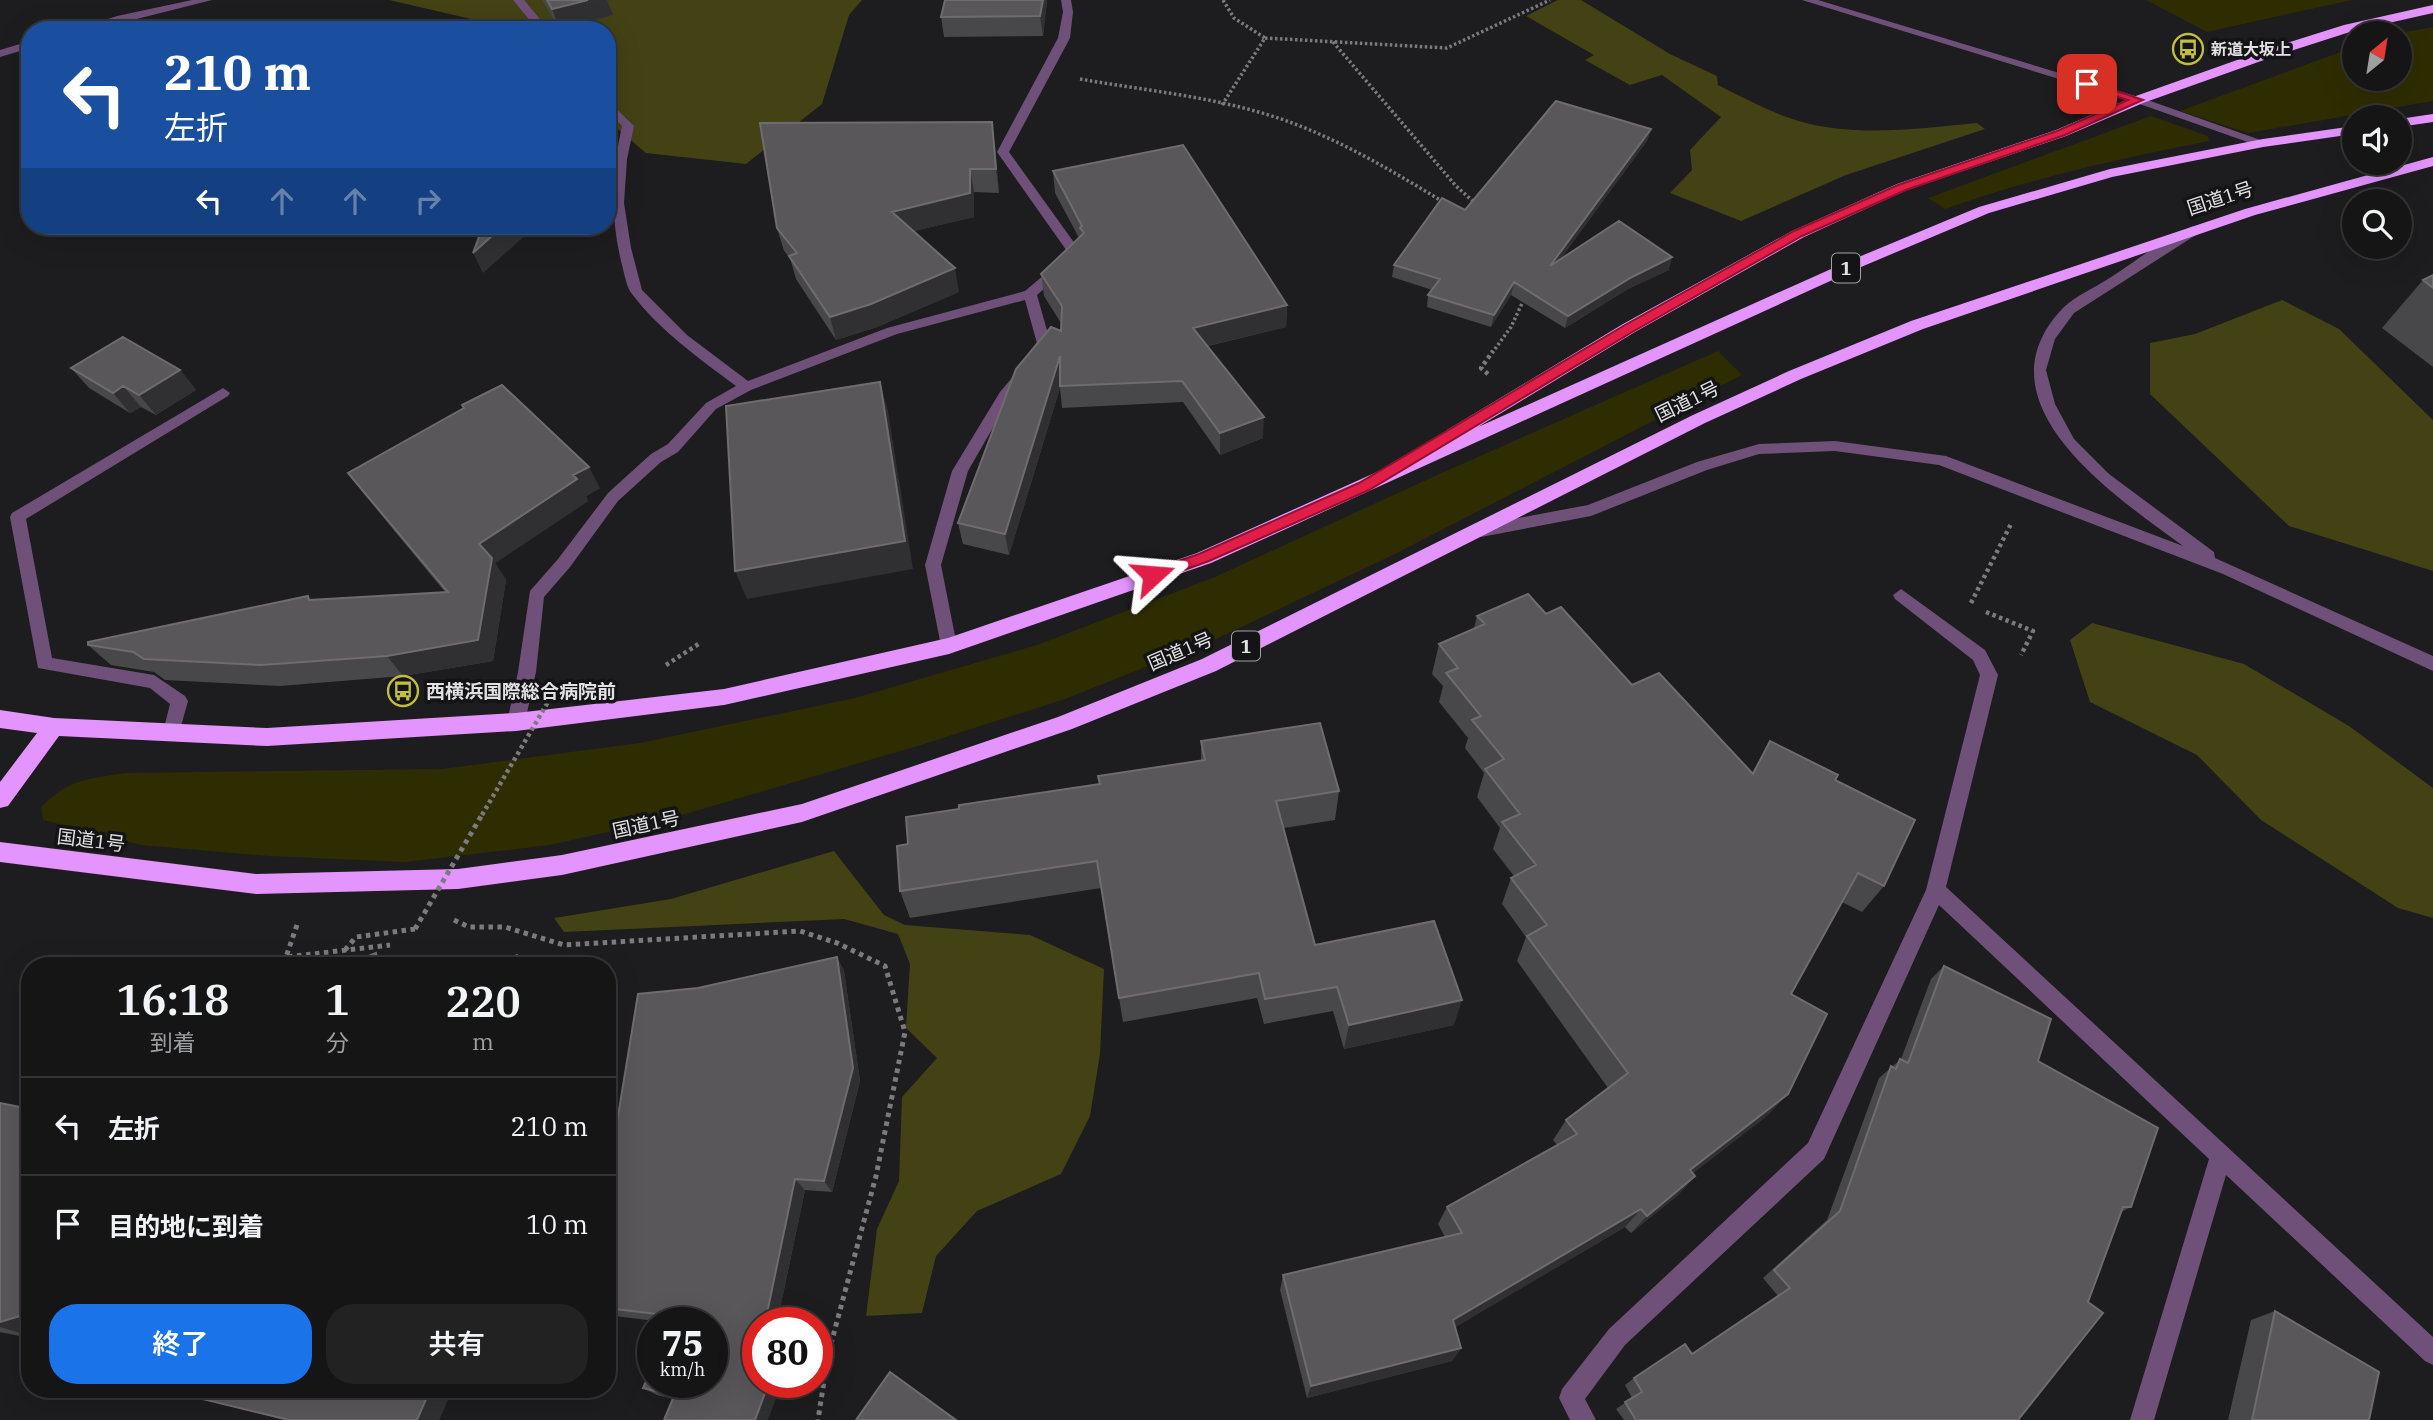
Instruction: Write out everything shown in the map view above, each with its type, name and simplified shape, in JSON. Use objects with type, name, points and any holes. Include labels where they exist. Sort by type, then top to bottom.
[{"type":"highway","name":"1","points":[[1364,487],[1629,328],[1798,234],[1902,187],[2061,133],[2138,100],[2349,28],[2433,9]]},
{"type":"highway","points":[[2412,121],[2433,118]]},
{"type":"highway","name":"1","points":[[0,719],[54,727],[267,737],[516,722],[724,697],[949,646],[1204,558],[1842,269],[1984,210],[2110,173],[2263,143],[2342,132]]},
{"type":"highway","name":"国道1号","points":[[0,852],[256,884],[458,879],[562,865],[802,813],[1065,723],[1209,664],[1481,531],[1699,419],[1795,375],[1917,325],[2249,212],[2433,161]]},
{"type":"highway","points":[[0,799],[54,727]]},
{"type":"street","points":[[111,21],[207,0]]},
{"type":"street","points":[[518,0],[536,21]]},
{"type":"street","points":[[516,722],[527,672],[536,595],[564,563],[613,497],[656,458],[673,448],[711,405],[746,387],[892,331],[1030,294],[1076,255],[1003,152],[1064,38],[1068,12],[1066,0]]},
{"type":"street","points":[[1807,0],[2138,100],[2263,143]]},
{"type":"street","points":[[0,54],[21,47]]},
{"type":"street","points":[[616,113],[628,126],[621,159],[618,204],[624,248],[635,291],[682,338],[746,387]]},
{"type":"street","points":[[2194,230],[2069,310],[2048,338],[2039,370],[2048,404],[2068,442],[2104,478],[2229,570]]},
{"type":"street","points":[[949,646],[933,565],[960,471],[1005,395],[1045,348],[1030,294]]},
{"type":"street","points":[[172,732],[179,701],[154,682],[44,663],[18,517],[223,393]]},
{"type":"street","points":[[1481,531],[1591,510],[1702,466],[1759,449],[1835,446],[1893,452],[1941,460],[2229,570],[2433,664]]},
{"type":"street","points":[[1584,1420],[1571,1398],[1617,1336],[1816,1151],[1936,890],[1989,675],[1979,655],[1901,595]]},
{"type":"street","points":[[1936,890],[2433,1353]]},
{"type":"street","points":[[2142,1420],[2220,1157]]},
{"type":"path","points":[[1223,0],[1224,7],[1236,21],[1265,38],[1447,48],[1550,0]]},
{"type":"path","points":[[1222,105],[1265,38]]},
{"type":"path","points":[[1334,42],[1457,186],[1477,204]]},
{"type":"path","points":[[1045,72],[1222,105],[1283,120],[1363,155],[1447,204]]},
{"type":"path","points":[[1516,396],[1481,368],[1511,327],[1526,294]]},
{"type":"path","points":[[2012,523],[1970,605],[2033,631],[2015,666]]},
{"type":"path","points":[[665,665],[701,643]]},
{"type":"path","points":[[345,951],[356,937],[415,929],[559,683]]},
{"type":"path","points":[[297,925],[286,957],[390,946]]},
{"type":"path","points":[[469,927],[505,926],[564,945],[800,931],[837,943],[885,966],[905,1032],[876,1176],[828,1355],[818,1420]]},
{"type":"shaded area","points":[[389,0],[862,0],[849,15],[822,104],[746,164],[646,153],[616,128],[616,21],[480,21]]},
{"type":"shaded area","points":[[1558,0],[1581,0],[1670,54],[1717,76],[1718,85],[1794,120],[1848,130],[1913,129],[1977,123],[1985,129],[1846,175],[1741,221],[1670,193],[1692,170],[1690,150],[1721,117],[1662,75],[1630,85],[1585,60],[1594,55],[1526,16]]},
{"type":"shaded area","points":[[2146,0],[2352,0],[2207,32]]},
{"type":"shaded area","points":[[2433,27],[2433,101],[2410,105],[2342,105],[2342,117],[2248,133],[2180,111],[2342,51],[2342,91],[2412,91],[2412,31]]},
{"type":"shaded area","points":[[2151,116],[2208,136],[2209,141],[2076,170],[1945,209],[1928,198]]},
{"type":"shaded area","points":[[2282,300],[2339,329],[2433,420],[2433,571],[2289,526],[2150,394],[2150,343],[2195,334]]},
{"type":"shaded area","points":[[1718,351],[1742,375],[1395,554],[1216,639],[1065,699],[921,745],[675,817],[550,845],[405,862],[269,856],[141,845],[43,820],[41,807],[61,791],[89,779],[125,773],[442,769],[640,743],[855,698],[1037,645],[1215,577]]},
{"type":"shaded area","points":[[2092,623],[2244,664],[2349,726],[2433,788],[2433,918],[2398,908],[2261,820],[2197,755],[2090,702],[2070,640]]},
{"type":"shaded area","points":[[834,851],[884,915],[905,925],[1030,935],[1104,969],[1100,1054],[1090,1116],[1061,1174],[977,1211],[936,1256],[922,1313],[866,1316],[877,1229],[899,1181],[902,1097],[937,1058],[906,1028],[910,964],[898,934],[844,919],[564,932],[554,918],[671,899]]},
{"type":"building","points":[[547,0],[588,0],[552,9]]},
{"type":"building","points":[[945,0],[1043,0],[1040,16],[941,17]]},
{"type":"building","points":[[1556,101],[1651,129],[1550,266],[1619,221],[1672,257],[1632,277],[1568,316],[1514,282],[1494,315],[1428,295],[1440,279],[1394,265],[1442,198],[1465,210]]},
{"type":"building","points":[[992,122],[996,169],[970,169],[970,193],[892,212],[955,268],[871,304],[830,317],[789,256],[797,253],[777,228],[760,123]]},
{"type":"building","points":[[1183,145],[1287,305],[1193,328],[1264,417],[1220,433],[1182,381],[1060,386],[1060,356],[1005,534],[958,523],[1016,369],[1051,327],[1061,331],[1062,306],[1041,274],[1084,233],[1053,171]]},
{"type":"building","points":[[480,235],[493,235],[473,253]]},
{"type":"building","points":[[2433,275],[2433,288],[2423,280]]},
{"type":"building","points":[[123,337],[180,370],[139,395],[123,386],[113,393],[71,368]]},
{"type":"building","points":[[880,382],[905,541],[735,571],[726,406]]},
{"type":"building","points":[[502,385],[589,467],[573,475],[577,479],[479,544],[492,558],[478,640],[387,656],[261,665],[144,659],[133,652],[88,645],[88,642],[308,596],[309,600],[448,592],[348,473],[464,408],[462,405]]},
{"type":"building","points":[[1528,594],[1546,614],[1561,607],[1632,685],[1659,673],[1753,774],[1770,741],[1838,775],[1835,780],[1915,820],[1884,886],[1858,873],[1791,994],[1827,1014],[1788,1094],[1690,1170],[1695,1176],[1647,1216],[1641,1209],[1453,1320],[1461,1348],[1311,1386],[1283,1275],[1462,1233],[1447,1207],[1577,1134],[1566,1120],[1628,1073],[1527,936],[1547,925],[1511,878],[1536,865],[1502,822],[1520,814],[1485,769],[1504,759],[1472,720],[1481,716],[1446,673],[1458,668],[1439,644],[1485,624],[1477,616]]},
{"type":"building","points":[[1320,723],[1339,791],[1276,801],[1315,945],[1434,921],[1462,1000],[1349,1025],[1337,987],[1265,999],[1259,973],[1119,998],[1097,861],[900,891],[897,846],[908,844],[906,817],[959,809],[959,805],[1100,784],[1098,776],[1205,760],[1201,741]]},
{"type":"building","points":[[837,957],[853,1068],[824,1181],[795,1179],[768,1307],[742,1307],[742,1398],[763,1398],[755,1420],[664,1420],[673,1398],[728,1398],[728,1307],[637,1307],[637,1312],[616,1309],[616,1128],[638,994],[698,988]]},
{"type":"building","points":[[1944,966],[2051,1019],[2038,1061],[2158,1128],[2131,1207],[2123,1207],[2088,1302],[2103,1313],[2018,1420],[1636,1420],[1625,1402],[1642,1392],[1634,1378],[1685,1344],[1692,1354],[1790,1288],[1774,1270],[1840,1211],[1891,1066],[1896,1069],[1900,1059],[1908,1063]]},
{"type":"building","points":[[0,1103],[21,1107],[21,1316],[0,1322]]},
{"type":"building","points":[[2275,1311],[2379,1372],[2369,1420],[2252,1420]]},
{"type":"building","points":[[890,1372],[956,1420],[856,1420]]},
{"type":"building","points":[[199,1398],[427,1398],[417,1420],[289,1420]]},
{"type":"place","name":"新道大坂上","points":[[2188,49]]},
{"type":"place","name":"西横浜国際総合病院前","points":[[403,691]]},
{"type":"route","points":[[1153,575],[1204,558],[1364,487],[1629,328],[1798,234],[1902,187],[2061,133],[2138,100],[2087,84]]}]
